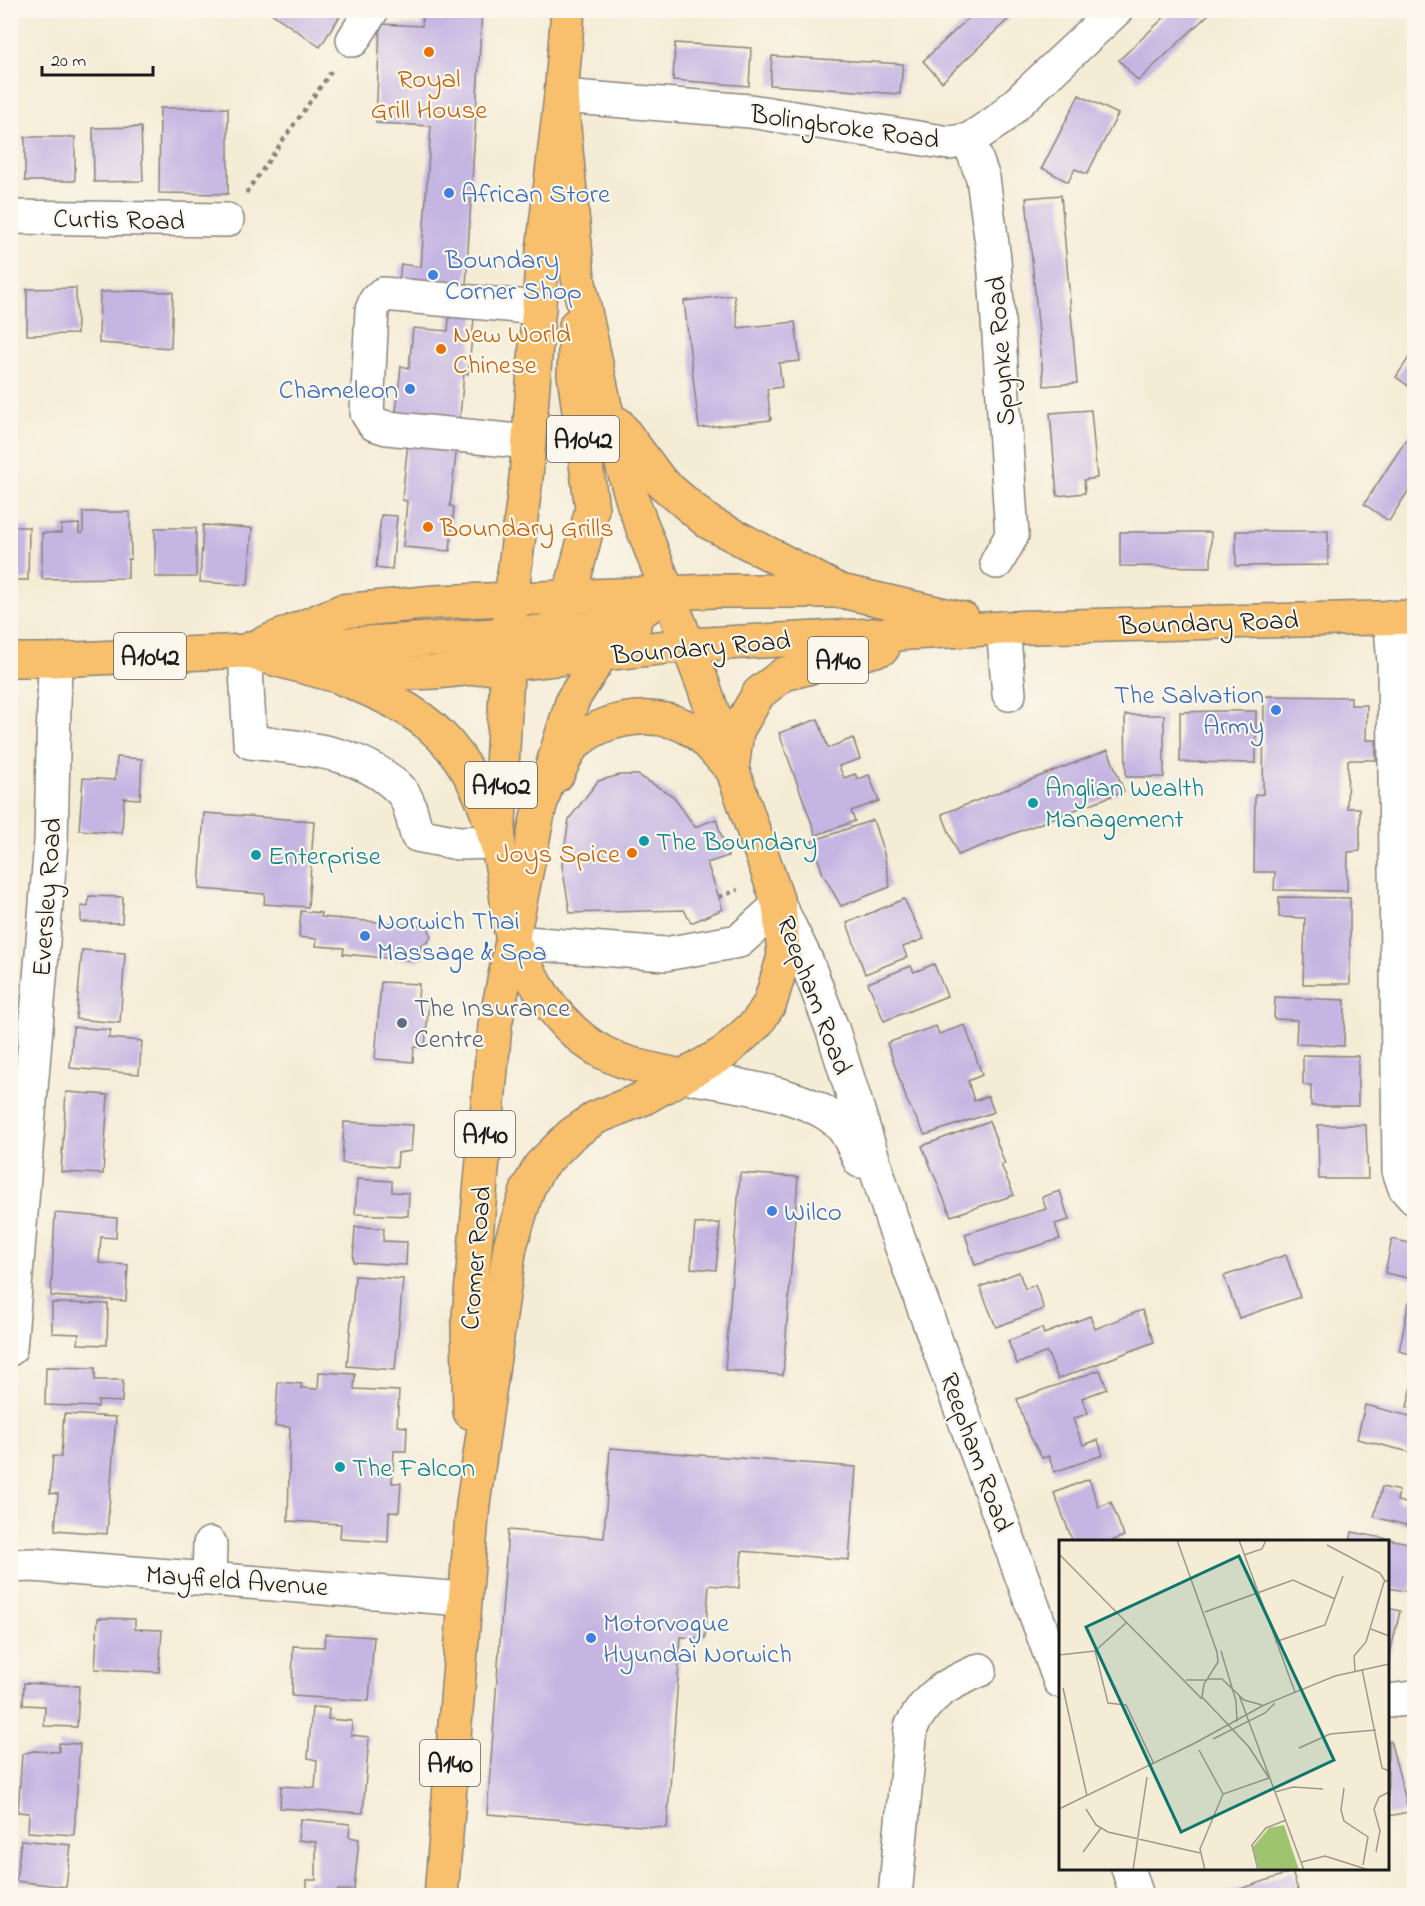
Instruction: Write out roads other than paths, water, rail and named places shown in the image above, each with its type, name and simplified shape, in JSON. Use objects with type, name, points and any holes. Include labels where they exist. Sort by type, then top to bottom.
[{"type":"main road","name":"A1402","points":[[511,599],[526,478],[539,308],[568,10]]},
{"type":"main road","name":"A1402","points":[[561,96],[578,278]]},
{"type":"main road","name":"A140","points":[[578,278],[605,406],[634,505],[669,592],[732,769]]},
{"type":"main road","name":"A1042","points":[[543,633],[568,598],[592,508],[574,374],[578,278]]},
{"type":"main road","name":"A140","points":[[605,406],[661,482],[708,522],[841,591]]},
{"type":"main road","name":"Boundary Road","points":[[511,599],[669,592],[841,591],[1003,628]]},
{"type":"main road","name":"Cromer Road","points":[[472,1504],[468,1327],[495,1025],[514,942],[539,809],[573,699],[610,641],[669,592]]},
{"type":"main road","name":"A1042","points":[[245,651],[358,605],[511,599]]},
{"type":"main road","name":"Cromer Road","points":[[511,599],[498,842],[514,942]]},
{"type":"main road","name":"Boundary Road","points":[[507,651],[602,656],[687,645],[1003,628],[1402,617]]},
{"type":"main road","points":[[245,651],[507,651],[543,633],[650,625],[687,645]]},
{"type":"main road","name":"Boundary Road","points":[[732,769],[737,731],[759,693],[784,674],[902,642],[1003,628]]},
{"type":"main road","name":"A1042","points":[[10,660],[245,651],[337,676],[507,651]]},
{"type":"main road","name":"Cromer Road","points":[[337,676],[382,695],[428,723],[444,738],[475,783],[498,842]]},
{"type":"main road","name":"Reepham Road","points":[[514,942],[530,975],[569,1030],[594,1050],[634,1066],[683,1076],[724,1053],[757,1023],[770,1003],[784,956],[779,905],[732,769],[697,733],[673,723],[639,718],[606,723],[573,746],[539,809]]},
{"type":"main road","name":"Cromer Road","points":[[441,1896],[472,1504],[510,1246],[528,1188],[540,1166],[595,1118],[642,1099],[683,1076]]},
{"type":"street","points":[[353,40],[372,10]]},
{"type":"street","name":"Bolingbroke Road","points":[[561,96],[750,111],[949,142],[969,140],[999,120],[1116,10]]},
{"type":"street","name":"Spynke Road","points":[[969,140],[983,178],[994,259],[1012,535],[997,562]]},
{"type":"street","name":"Curtis Road","points":[[10,217],[227,220]]},
{"type":"street","points":[[528,442],[387,428],[374,424],[367,413],[372,310],[376,300],[383,294],[539,308]]},
{"type":"street","points":[[1402,617],[1394,662],[1399,1171],[1405,1188],[1414,1198]]},
{"type":"street","points":[[1003,628],[1009,694]]},
{"type":"street","points":[[245,651],[250,742],[321,750],[368,766],[403,792],[417,835],[458,843],[498,842]]},
{"type":"street","name":"Eversley Road","points":[[10,1349],[20,1117],[51,842],[55,660]]},
{"type":"street","points":[[514,942],[665,954],[739,941],[779,905]]},
{"type":"street","name":"Reepham Road","points":[[779,905],[806,960],[833,1032],[893,1223],[1059,1678]]},
{"type":"street","name":"Reepham Road","points":[[683,1076],[787,1097],[809,1104],[834,1121],[842,1127],[893,1223]]},
{"type":"street","points":[[209,1578],[210,1544]]},
{"type":"street","name":"Mayfield Avenue","points":[[10,1566],[32,1565],[463,1599]]},
{"type":"street","points":[[895,1896],[911,1727],[922,1706],[944,1686],[980,1670]]},
{"type":"street","points":[[1389,1701],[1414,1698]]},
{"type":"street","points":[[1128,1870],[1137,1896]]},
{"type":"place","name":"Royal Grill House","points":[[429,52]]},
{"type":"place","name":"African Store","points":[[449,193]]},
{"type":"place","name":"Boundary Corner Shop","points":[[433,275]]},
{"type":"place","name":"New World Chinese","points":[[441,349]]},
{"type":"place","name":"Chameleon","points":[[410,389]]},
{"type":"place","name":"Boundary Grills","points":[[428,527]]},
{"type":"place","name":"The Salvation Army","points":[[1276,710]]},
{"type":"place","name":"Anglian Wealth Management","points":[[1033,803]]},
{"type":"place","name":"The Boundary","points":[[644,841]]},
{"type":"place","name":"Joys Spice","points":[[632,853]]},
{"type":"place","name":"Enterprise","points":[[256,855]]},
{"type":"place","name":"Norwich Thai Massage & Spa","points":[[365,936]]},
{"type":"place","name":"The Insurance Centre","points":[[402,1023]]},
{"type":"place","name":"Wilco","points":[[772,1211]]},
{"type":"place","name":"The Falcon","points":[[340,1467]]},
{"type":"place","name":"Motorvogue Hyundai Norwich","points":[[591,1638]]}]
